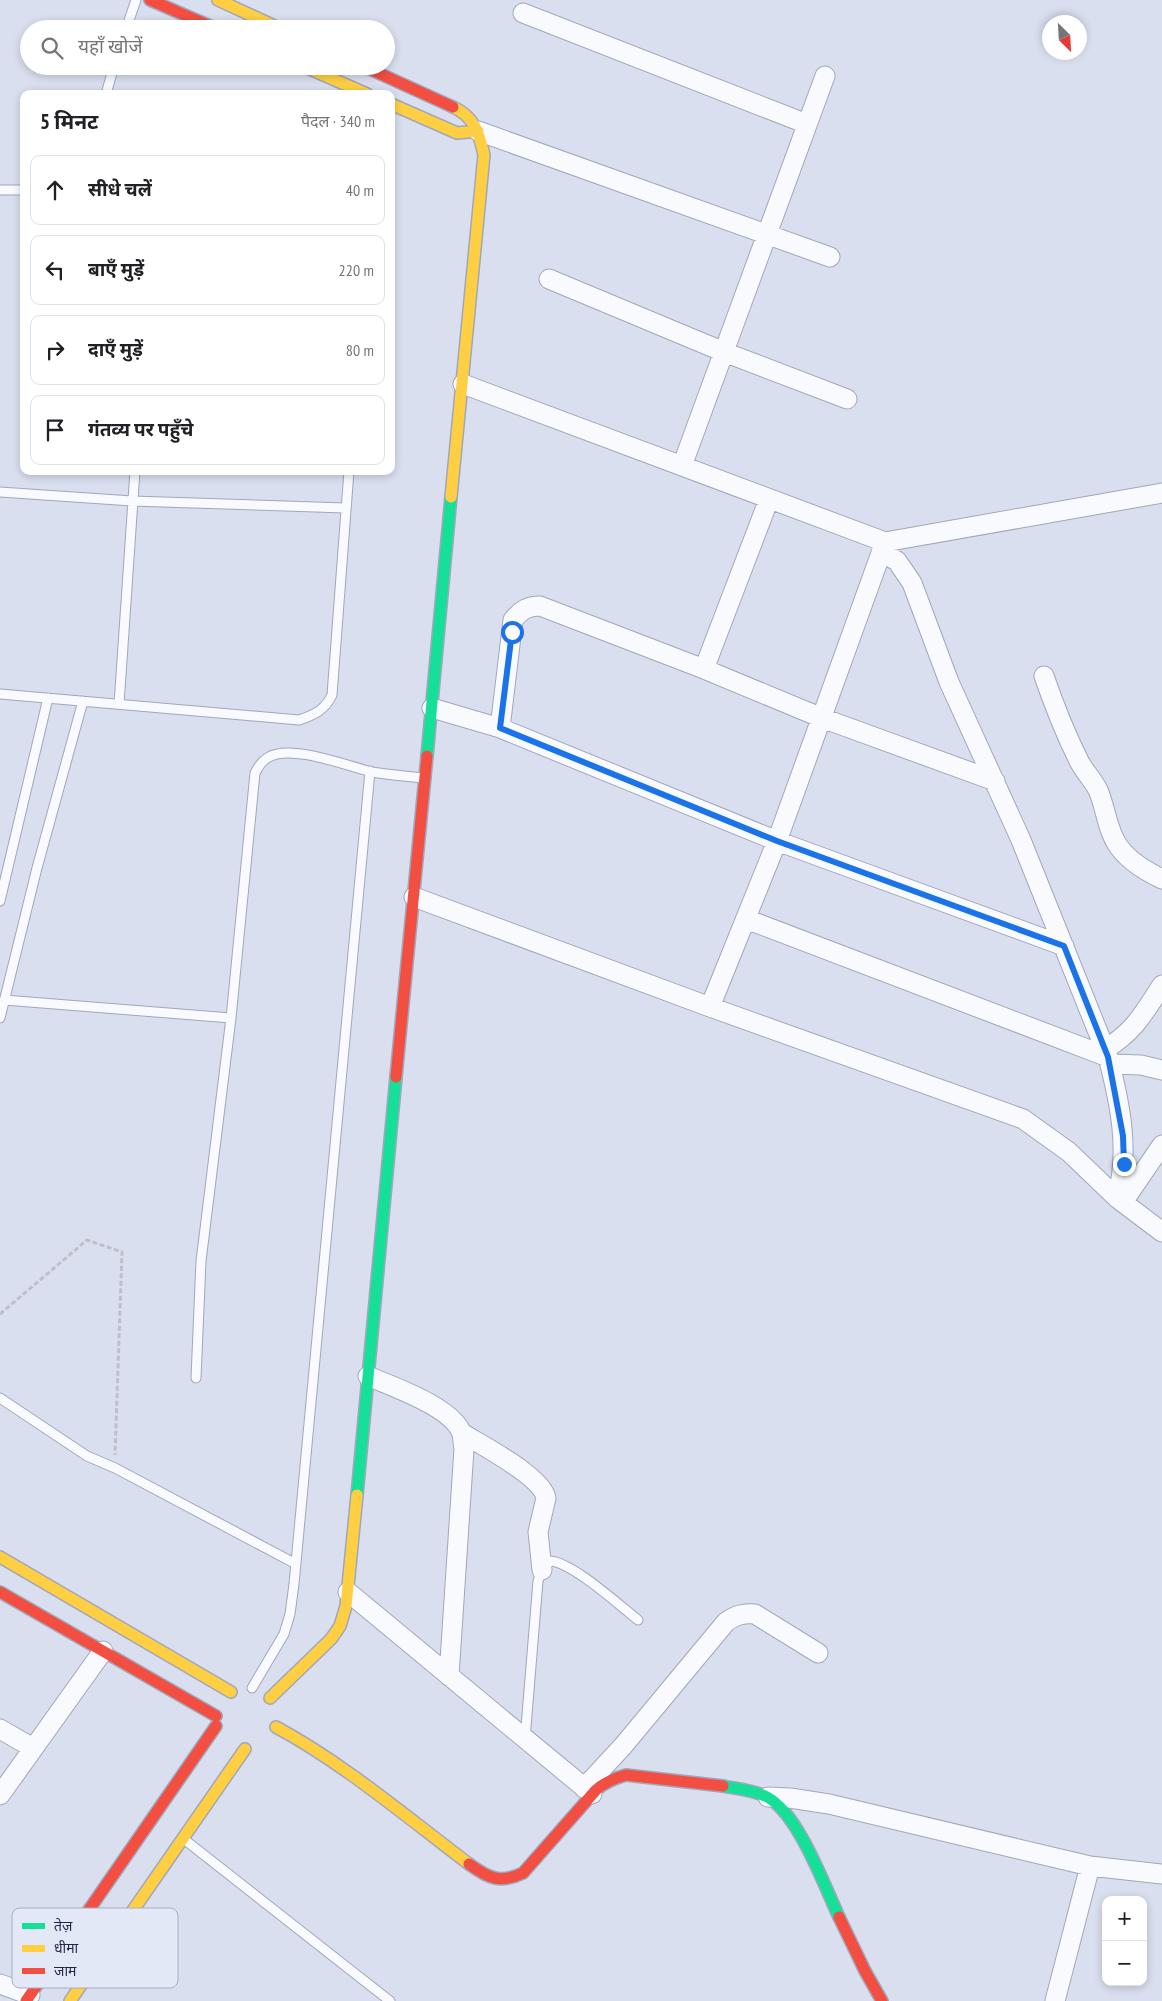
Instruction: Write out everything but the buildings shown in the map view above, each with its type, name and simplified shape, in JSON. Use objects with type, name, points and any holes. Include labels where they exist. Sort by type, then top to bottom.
[{"type":"street","points":[[150,0],[196,20]]},
{"type":"street","points":[[218,0],[261,20]]},
{"type":"street","points":[[523,13],[807,124]]},
{"type":"street","points":[[324,75],[358,90]]},
{"type":"street","points":[[274,1717],[340,1626],[348,1592],[484,155],[478,131],[464,112],[383,75]]},
{"type":"street","points":[[682,466],[825,76]]},
{"type":"street","points":[[395,106],[457,133],[478,131],[830,257]]},
{"type":"street","points":[[549,279],[724,352],[847,398]]},
{"type":"street","points":[[463,384],[769,499],[883,547],[897,560],[912,583],[948,682],[1022,840],[1107,1057],[1123,1136],[1124,1164],[1120,1200]]},
{"type":"street","points":[[883,547],[1162,493]]},
{"type":"street","points":[[704,669],[769,499]]},
{"type":"street","points":[[710,1007],[777,841],[883,547]]},
{"type":"street","points":[[500,728],[513,620],[518,613],[530,606],[540,606],[704,669],[822,718],[995,781]]},
{"type":"street","points":[[1044,676],[1065,733],[1080,763],[1097,788],[1109,826],[1119,847],[1142,870],[1162,879]]},
{"type":"street","points":[[432,708],[500,728],[777,841],[1064,946]]},
{"type":"street","points":[[414,897],[710,1007],[1023,1119],[1068,1152],[1120,1200],[1162,1232]]},
{"type":"street","points":[[746,919],[1107,1057],[1162,1070]]},
{"type":"street","points":[[1107,1057],[1118,1042],[1138,1023],[1162,985]]},
{"type":"street","points":[[1120,1200],[1162,1145]]},
{"type":"street","points":[[368,1376],[435,1407],[452,1419],[462,1433],[520,1468],[545,1492],[546,1498],[538,1532],[542,1570]]},
{"type":"street","points":[[449,1676],[464,1449],[462,1433]]},
{"type":"street","points":[[0,1557],[232,1692]]},
{"type":"street","points":[[0,1592],[218,1717]]},
{"type":"street","points":[[348,1592],[588,1791]]},
{"type":"street","points":[[89,1908],[218,1717],[232,1692],[242,1688],[252,1688],[261,1692],[274,1717],[302,1741],[486,1876],[499,1880],[512,1878],[523,1873],[623,1746],[726,1622],[733,1617],[744,1613],[755,1614],[818,1653]]},
{"type":"street","points":[[0,1795],[103,1651]]},
{"type":"street","points":[[0,1728],[34,1748]]},
{"type":"street","points":[[135,1908],[245,1748]]},
{"type":"street","points":[[588,1791],[626,1775],[712,1784],[768,1797],[829,1804],[1090,1866],[1162,1874]]},
{"type":"street","points":[[768,1797],[785,1811],[796,1826],[865,1971],[882,2001]]},
{"type":"street","points":[[1055,2001],[1090,1866]]},
{"type":"street","points":[[0,1984],[28,1998]]},
{"type":"street","points":[[70,2001],[79,1988]]},
{"type":"lane","points":[[129,20],[136,0]]},
{"type":"lane","points":[[107,90],[111,75]]},
{"type":"lane","points":[[0,190],[20,190]]},
{"type":"lane","points":[[119,704],[135,475]]},
{"type":"lane","points":[[0,694],[299,720],[316,714],[327,705],[332,695],[349,475]]},
{"type":"lane","points":[[0,492],[132,501],[346,508]]},
{"type":"lane","points":[[0,901],[48,698]]},
{"type":"lane","points":[[0,1018],[37,868],[83,702]]},
{"type":"lane","points":[[196,1378],[201,1261],[232,1018],[255,773],[259,765],[268,757],[298,753],[370,771],[425,778]]},
{"type":"lane","points":[[252,1688],[284,1634],[290,1614],[370,771]]},
{"type":"lane","points":[[4,1000],[232,1018]]},
{"type":"lane","points":[[0,1398],[87,1456],[115,1468],[296,1564]]},
{"type":"lane","points":[[525,1739],[538,1581],[542,1570],[550,1561],[558,1562],[572,1570],[638,1620]]},
{"type":"lane","points":[[183,1839],[390,2001]]},
{"type":"path","points":[[0,1314],[87,1240],[122,1252],[115,1468]]},
{"type":"traffic: fast","points":[[427,756],[451,497]]},
{"type":"traffic: fast","points":[[357,1495],[396,1077]]},
{"type":"traffic: fast","points":[[723,1786],[757,1793],[778,1805],[789,1818],[809,1851],[839,1917]]},
{"type":"traffic: slow","points":[[218,0],[261,20]]},
{"type":"traffic: slow","points":[[324,75],[358,90]]},
{"type":"traffic: slow","points":[[395,106],[457,133],[478,131]]},
{"type":"traffic: slow","points":[[451,497],[484,155],[475,126],[466,116],[453,107]]},
{"type":"traffic: slow","points":[[270,1698],[331,1639],[340,1626],[346,1606],[357,1495]]},
{"type":"traffic: slow","points":[[0,1557],[231,1692]]},
{"type":"traffic: slow","points":[[276,1727],[301,1741],[350,1774],[469,1864]]},
{"type":"traffic: slow","points":[[135,1908],[245,1749]]},
{"type":"traffic: slow","points":[[70,2001],[79,1988]]},
{"type":"traffic: jam","points":[[150,0],[196,20]]},
{"type":"traffic: jam","points":[[383,75],[453,107]]},
{"type":"traffic: jam","points":[[396,1077],[427,756]]},
{"type":"traffic: jam","points":[[0,1592],[216,1716]]},
{"type":"traffic: jam","points":[[90,1908],[216,1726]]},
{"type":"traffic: jam","points":[[469,1864],[482,1873],[494,1878],[508,1878],[523,1873],[596,1790],[622,1776],[723,1786]]},
{"type":"traffic: jam","points":[[839,1917],[882,2001]]},
{"type":"traffic: jam","points":[[26,2001],[35,1988]]},
{"type":"route","points":[[512,632],[500,728],[777,841],[1064,946],[1108,1057],[1114,1080],[1123,1136],[1124,1164]]}]
